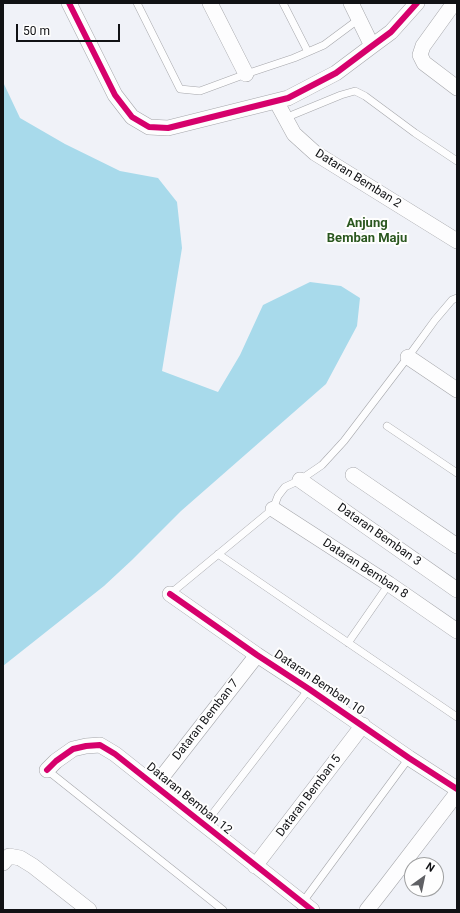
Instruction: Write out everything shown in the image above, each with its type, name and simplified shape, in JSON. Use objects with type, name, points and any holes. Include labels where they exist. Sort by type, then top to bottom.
[{"type":"street","points":[[69,3],[115,95],[132,117],[150,127],[168,128],[288,98],[336,73],[390,32],[417,3]]},
{"type":"street","points":[[210,3],[246,74]]},
{"type":"street","points":[[351,3],[372,46]]},
{"type":"street","points":[[454,3],[423,46],[420,55],[424,63],[457,88]]},
{"type":"street","name":"Dataran Bemban 2","points":[[276,101],[294,134],[315,153],[457,241]]},
{"type":"street","points":[[408,357],[457,390]]},
{"type":"street","points":[[353,475],[457,546]]},
{"type":"street","name":"Dataran Bemban 3","points":[[300,480],[457,590]]},
{"type":"street","name":"Dataran Bemban 8","points":[[273,509],[389,584],[457,631]]},
{"type":"street","name":"Dataran Bemban 10","points":[[170,594],[257,655],[457,789]]},
{"type":"street","name":"Dataran Bemban 7","points":[[155,786],[257,655]]},
{"type":"street","name":"Dataran Bemban 5","points":[[255,866],[363,725]]},
{"type":"street","name":"Dataran Bemban 12","points":[[46,770],[73,749],[100,745],[115,754],[307,906]]},
{"type":"street","points":[[366,910],[457,793]]},
{"type":"street","points":[[6,860],[20,858],[33,866],[89,910]]},
{"type":"lane","points":[[137,3],[180,89],[200,91],[294,58],[324,45],[359,19]]},
{"type":"lane","points":[[283,3],[308,52]]},
{"type":"lane","points":[[285,118],[341,95],[355,91],[365,96],[415,133],[457,161]]},
{"type":"lane","points":[[170,594],[273,509],[278,496],[285,487],[300,480],[322,465],[344,441],[435,320],[452,300],[457,298]]},
{"type":"lane","points":[[387,426],[457,473]]},
{"type":"lane","points":[[218,554],[457,717]]},
{"type":"lane","points":[[348,643],[389,584]]},
{"type":"lane","points":[[204,824],[309,689]]},
{"type":"lane","points":[[307,906],[409,758]]},
{"type":"lane","points":[[46,770],[223,910]]},
{"type":"water","points":[[3,82],[20,118],[65,144],[120,171],[158,178],[177,202],[182,248],[162,371],[218,392],[240,355],[263,305],[310,282],[341,286],[360,298],[357,326],[326,384],[181,511],[104,586],[3,666]]},
{"type":"cycle path","points":[[69,3],[115,95],[132,117],[149,127],[168,128],[288,98],[336,73],[391,32],[417,3]]},
{"type":"cycle path","points":[[170,594],[257,655],[457,789]]},
{"type":"cycle path","points":[[47,770],[56,761],[73,749],[100,745],[115,754],[312,910]]},
{"type":"district","name":"Anjung Bemban Maju","points":[[367,232]]}]
